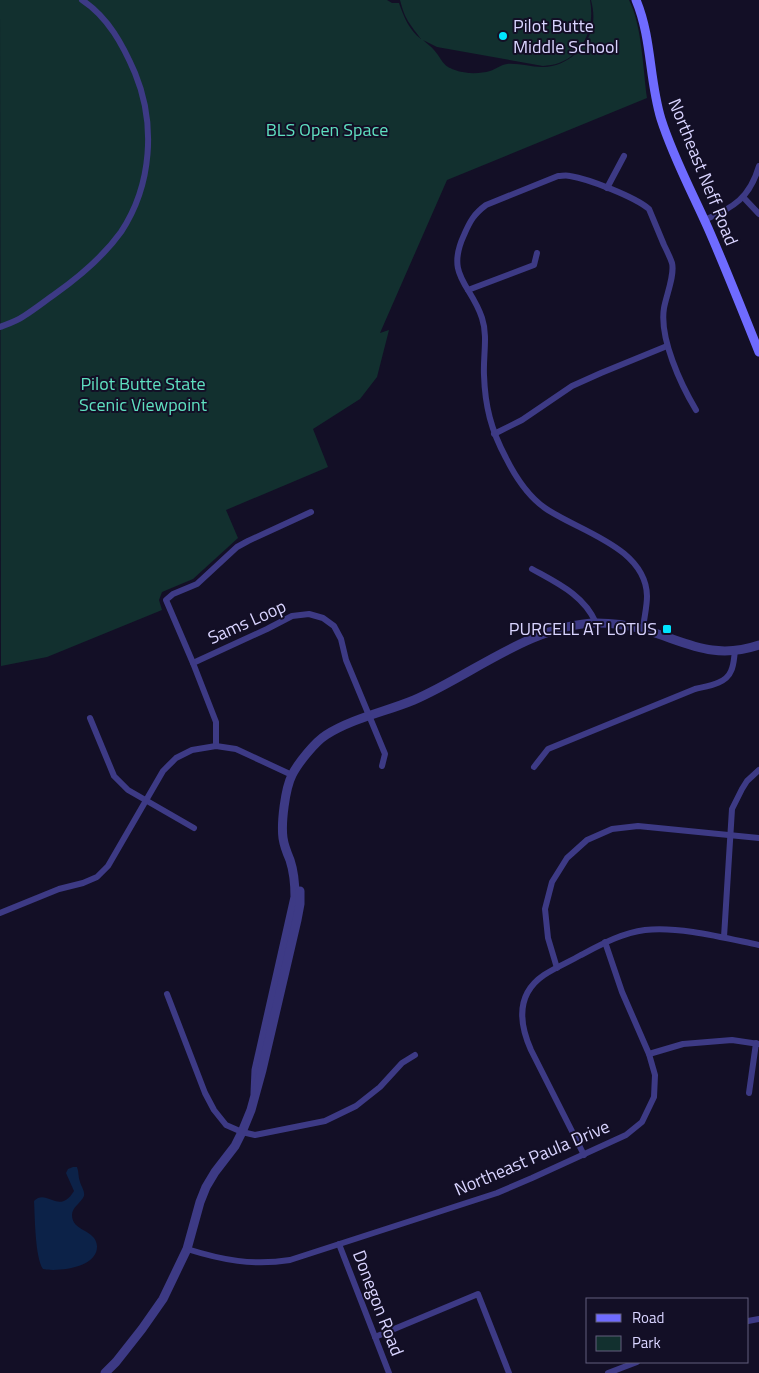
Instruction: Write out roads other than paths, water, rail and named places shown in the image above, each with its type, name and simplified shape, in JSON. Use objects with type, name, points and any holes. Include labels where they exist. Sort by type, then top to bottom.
[{"type":"main road","name":"Northeast Neff Road","points":[[636,0],[646,28],[655,96],[661,120],[759,352]]},
{"type":"street","points":[[0,328],[23,317],[74,281],[98,258],[120,232],[136,203],[144,178],[149,147],[147,117],[139,84],[125,50],[107,23],[92,7],[82,0]]},
{"type":"street","points":[[608,188],[624,156]]},
{"type":"street","points":[[704,220],[728,209],[743,197],[755,180],[759,166]]},
{"type":"street","points":[[643,629],[647,595],[640,572],[616,546],[544,508],[524,487],[506,459],[494,434],[488,417],[486,397],[484,327],[480,313],[457,268],[456,260],[459,246],[471,220],[477,212],[486,205],[558,176],[568,175],[608,188],[642,203],[649,209],[672,264],[663,309],[663,323],[667,346],[687,395],[696,410]]},
{"type":"street","points":[[743,197],[759,214]]},
{"type":"street","points":[[468,290],[534,265],[538,253]]},
{"type":"street","points":[[494,434],[522,420],[572,386],[667,346]]},
{"type":"street","points":[[216,746],[216,722],[166,600],[173,594],[197,584],[237,547],[248,540],[311,512]]},
{"type":"street","points":[[532,569],[570,591],[592,613],[596,624]]},
{"type":"street","name":"Sams Loop","points":[[193,663],[292,616],[309,614],[323,618],[334,626],[341,639],[346,660],[385,754],[382,766]]},
{"type":"street","points":[[105,1373],[116,1362],[163,1299],[187,1249],[206,1187],[235,1146],[250,1110],[255,1093],[256,1070],[295,897],[293,873],[283,838],[283,807],[292,775],[311,749],[325,736],[342,727],[415,700],[524,643],[563,627],[617,624],[643,629],[681,643],[706,649],[735,651],[759,645]]},
{"type":"street","points":[[534,767],[548,750],[695,689],[718,683],[731,672],[735,651]]},
{"type":"street","points":[[90,718],[114,776],[128,790],[194,828]]},
{"type":"street","points":[[0,913],[59,889],[83,884],[97,877],[108,866],[163,771],[176,758],[192,750],[216,746],[236,749],[292,775]]},
{"type":"street","points":[[724,937],[732,809],[747,781],[759,770]]},
{"type":"street","points":[[557,968],[548,938],[545,909],[552,882],[567,858],[587,840],[612,829],[638,826],[759,838]]},
{"type":"street","points":[[584,1155],[524,1035],[521,1016],[524,1000],[532,986],[543,976],[605,942],[625,934],[646,930],[670,930],[724,937],[759,945]]},
{"type":"street","name":"Northeast Paula Drive","points":[[187,1249],[213,1257],[244,1262],[271,1263],[290,1260],[497,1193],[626,1135],[642,1122],[654,1097],[655,1075],[649,1054],[622,992],[605,942]]},
{"type":"street","points":[[167,994],[205,1093],[214,1110],[226,1125],[242,1132],[255,1135],[325,1121],[356,1106],[380,1087],[402,1063],[415,1055]]},
{"type":"street","points":[[649,1054],[683,1044],[732,1040],[758,1044],[749,1093]]},
{"type":"street","name":"Donegon Road","points":[[339,1244],[389,1373]]},
{"type":"street","points":[[375,1337],[478,1294],[506,1372]]},
{"type":"street","points":[[608,1373],[634,1363]]},
{"type":"water","points":[[77,1167],[84,1196],[73,1210],[73,1221],[96,1240],[96,1253],[84,1264],[76,1267],[57,1270],[43,1269],[38,1256],[34,1201],[44,1197],[58,1202],[69,1198],[74,1191],[66,1173],[68,1169]]},
{"type":"place","name":"Pilot Butte Middle School","points":[[503,36]]},
{"type":"place","name":"PURCELL AT LOTUS","points":[[667,629]]},
{"type":"park label","name":"BLS Open Space","points":[[327,130]]},
{"type":"park label","name":"Pilot Butte State Scenic Viewpoint","points":[[143,394]]}]
